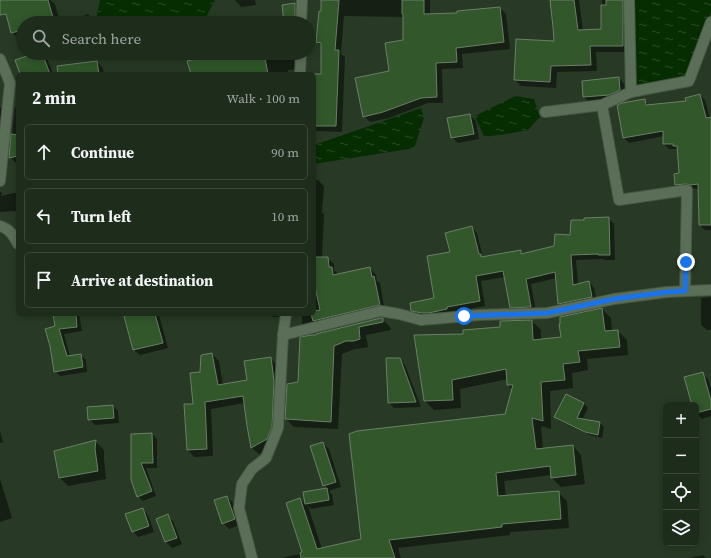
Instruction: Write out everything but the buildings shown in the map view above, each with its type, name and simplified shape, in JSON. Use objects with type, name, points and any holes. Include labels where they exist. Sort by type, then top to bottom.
[{"type":"street","points":[[301,16],[302,0]]},
{"type":"street","points":[[629,0],[630,92]]},
{"type":"street","points":[[545,112],[602,105],[630,92],[689,81],[711,22]]},
{"type":"street","points":[[0,59],[10,83],[0,181]]},
{"type":"street","points":[[300,72],[301,60]]},
{"type":"street","points":[[602,105],[619,200],[687,190],[685,291]]},
{"type":"street","points":[[0,226],[7,228],[16,240]]},
{"type":"street","points":[[283,335],[381,311],[421,320],[479,315],[547,313],[614,299],[667,292],[711,290]]},
{"type":"street","points":[[252,558],[239,508],[242,484],[252,469],[266,458],[278,428],[283,335],[286,316]]},
{"type":"water","points":[[100,0],[215,0],[207,16],[97,15]]},
{"type":"water","points":[[631,0],[711,0],[711,12],[687,76],[635,88]]},
{"type":"water","points":[[515,96],[534,99],[540,117],[528,130],[484,137],[475,116]]},
{"type":"water","points":[[421,108],[424,118],[415,146],[409,149],[316,164],[316,144]]},
{"type":"route","points":[[464,316],[547,313],[614,299],[685,291],[686,262]]}]
